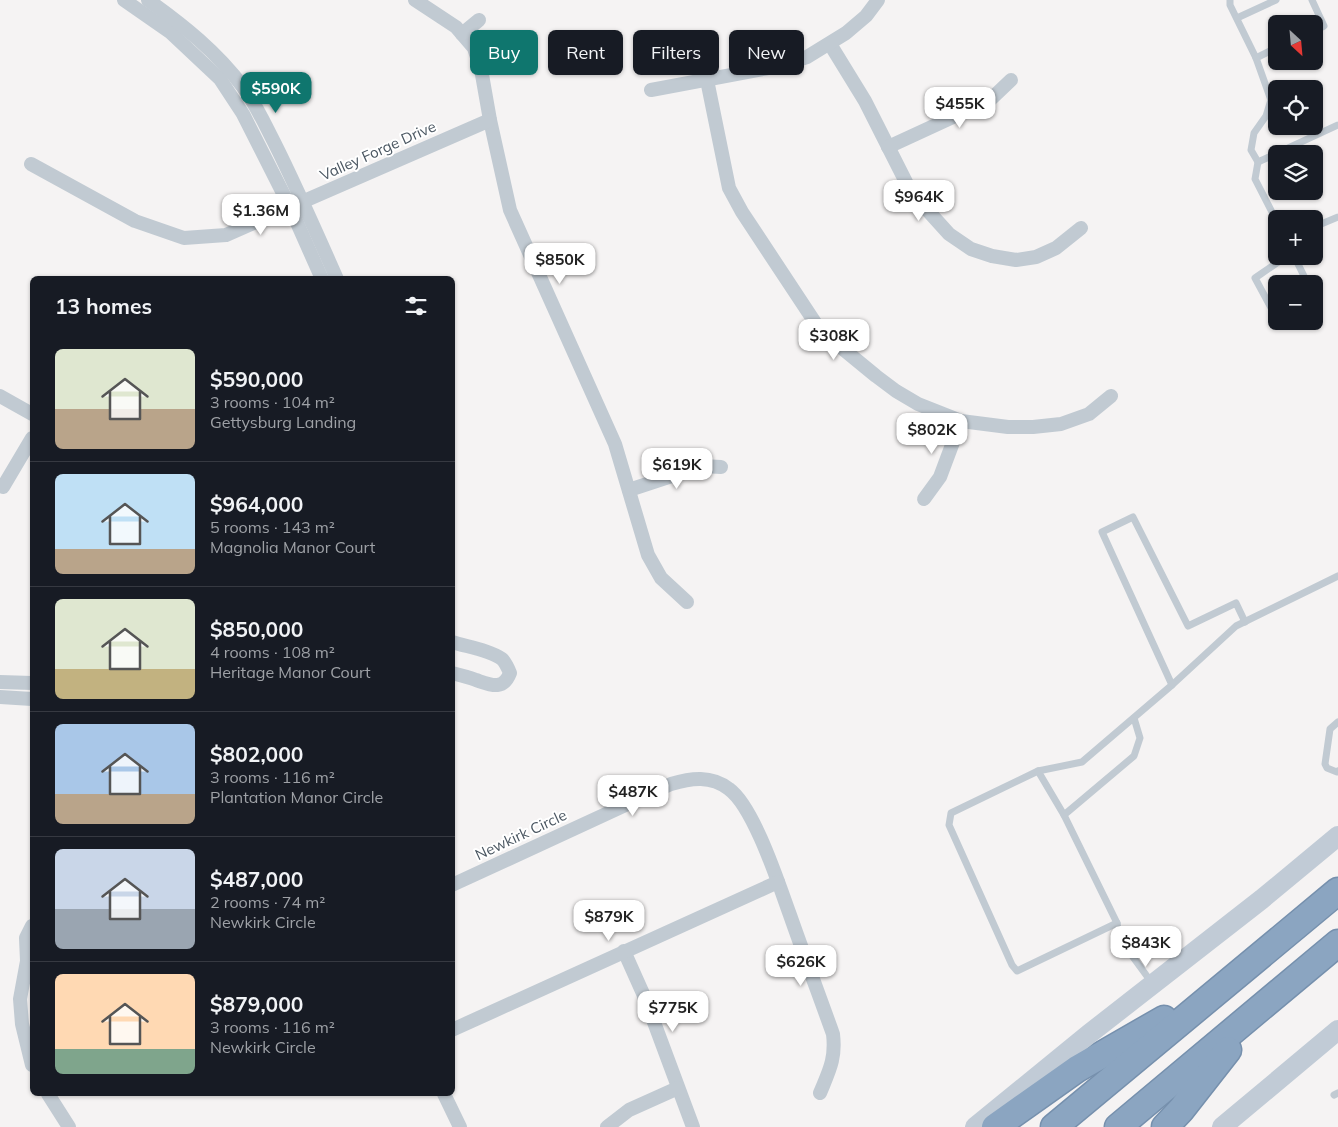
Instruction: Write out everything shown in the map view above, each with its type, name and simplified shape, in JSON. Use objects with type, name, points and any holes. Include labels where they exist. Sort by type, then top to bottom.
[{"type":"highway","points":[[1054,1127],[1338,891]]},
{"type":"highway","points":[[1118,1127],[1338,943]]},
{"type":"highway","points":[[995,1127],[1077,1070],[1228,983]]},
{"type":"highway","points":[[1165,1127],[1181,1110],[1259,1009]]},
{"type":"main road","points":[[975,1127],[1089,1034],[1255,905],[1338,836]]},
{"type":"main road","points":[[1222,1127],[1338,1030]]},
{"type":"street","points":[[124,0],[170,32],[220,79],[297,205],[335,276]]},
{"type":"street","points":[[148,0],[180,22],[230,70],[261,115],[297,205],[321,276]]},
{"type":"street","points":[[415,0],[456,27],[474,48],[481,69],[510,210],[615,444],[648,555],[662,578],[687,602]]},
{"type":"street","points":[[651,90],[779,66],[807,57],[830,44],[866,16],[878,0]]},
{"type":"street","points":[[462,34],[479,20]]},
{"type":"street","points":[[830,44],[865,101],[899,172],[911,192],[949,234],[971,249],[992,256],[1016,260],[1036,257],[1056,248],[1081,228]]},
{"type":"street","points":[[707,80],[729,188],[742,212],[816,324],[837,344],[896,391],[918,404],[960,421],[1008,427],[1062,424],[1090,414],[1111,396]]},
{"type":"street","points":[[888,147],[990,100],[1011,80]]},
{"type":"street","name":"Valley Forge Drive","points":[[31,164],[135,221],[184,238],[226,235],[490,120]]},
{"type":"street","points":[[0,396],[30,413]]},
{"type":"street","points":[[924,499],[940,476],[960,421]]},
{"type":"street","points":[[4,487],[30,442]]},
{"type":"street","points":[[629,490],[702,466],[721,467]]},
{"type":"street","points":[[455,643],[501,659],[510,673],[507,680],[501,684],[492,685],[455,674]]},
{"type":"street","points":[[0,682],[30,683]]},
{"type":"street","points":[[0,698],[30,699]]},
{"type":"street","name":"Newkirk Circle","points":[[455,884],[671,784],[688,779],[705,778],[731,789],[740,800],[754,826],[778,882],[833,1034],[834,1061],[820,1093]]},
{"type":"street","points":[[455,1029],[778,882]]},
{"type":"street","points":[[30,930],[26,938],[30,957],[20,999],[22,1024],[30,1057]]},
{"type":"street","points":[[624,951],[645,998],[693,1127]]},
{"type":"street","points":[[607,1127],[629,1110],[678,1088]]},
{"type":"street","points":[[49,1096],[69,1127]]},
{"type":"street","points":[[445,1096],[460,1127]]},
{"type":"lane","points":[[1230,0],[1230,5],[1265,79],[1271,100],[1266,116],[1254,133],[1251,150],[1258,162],[1255,179],[1271,210]]},
{"type":"lane","points":[[1237,18],[1276,0]]},
{"type":"lane","points":[[1312,0],[1319,15]]},
{"type":"lane","points":[[1256,58],[1268,52]]},
{"type":"lane","points":[[1258,162],[1338,125]]},
{"type":"lane","points":[[1323,223],[1338,217]]},
{"type":"lane","points":[[1268,303],[1254,278],[1274,265]]},
{"type":"lane","points":[[1172,684],[1102,532],[1133,517],[1188,626],[1236,603],[1244,622]]},
{"type":"lane","points":[[1116,923],[1017,970],[1012,965],[949,825],[951,813],[1038,771],[1082,762],[1236,626],[1337,578]]},
{"type":"lane","points":[[1064,815],[1134,756],[1140,738],[1134,718]]},
{"type":"lane","points":[[1337,772],[1327,768],[1325,764],[1330,728],[1338,722]]},
{"type":"lane","points":[[1038,771],[1064,815],[1116,923],[1119,938],[1154,984]]}]
